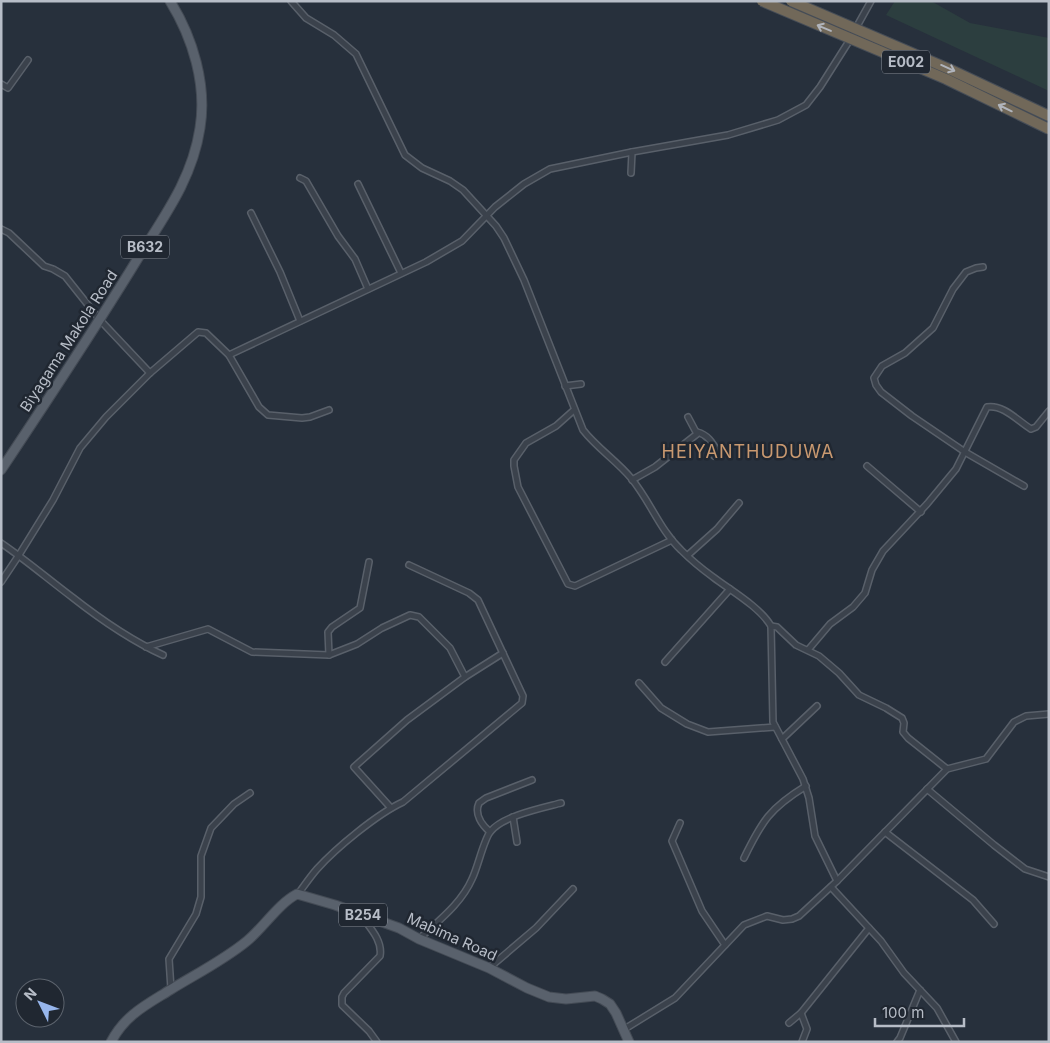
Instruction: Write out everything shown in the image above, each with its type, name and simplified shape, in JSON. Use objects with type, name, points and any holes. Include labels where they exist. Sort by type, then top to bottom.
[{"type":"highway","name":"E002","points":[[762,1],[946,79],[1049,129]]},
{"type":"highway","name":"E002","points":[[791,1],[950,69],[1049,116]]},
{"type":"main road","name":"Biyagama Makola Road","points":[[1,470],[100,320],[136,260],[168,212],[182,188],[190,166],[200,128],[201,90],[188,34],[170,1]]},
{"type":"main road","points":[[111,1042],[123,1023],[139,1009],[238,948],[297,894]]},
{"type":"main road","name":"Mabima Road","points":[[297,894],[398,928],[549,997],[566,999],[595,996],[602,999],[610,1004],[616,1013],[629,1042]]},
{"type":"street","points":[[291,1],[306,18],[334,35],[356,54],[405,155],[422,168],[450,181],[463,190],[496,226],[510,249],[574,410],[586,434],[632,480],[672,540],[702,568],[750,604],[771,626],[777,627],[796,645],[819,656],[839,673],[858,695],[902,718],[904,723],[903,732],[908,738],[947,769]]},
{"type":"street","points":[[229,355],[426,262],[462,240],[524,184],[550,169],[728,135],[778,120],[806,105],[838,60],[871,1]]},
{"type":"street","points":[[1,84],[8,88],[28,60]]},
{"type":"street","points":[[631,173],[632,152]]},
{"type":"street","points":[[300,178],[306,181],[338,236],[355,259],[368,288]]},
{"type":"street","points":[[358,184],[401,273]]},
{"type":"street","points":[[251,213],[280,272],[300,321]]},
{"type":"street","points":[[1,229],[9,233],[44,266],[65,276],[100,320],[150,373]]},
{"type":"street","points":[[983,267],[966,272],[953,289],[932,328],[904,353],[882,366],[874,378],[881,392],[912,416],[965,452],[1024,486]]},
{"type":"street","points":[[1,582],[20,555],[53,500],[80,448],[106,417],[150,373],[198,332],[206,333],[229,355],[259,408],[268,415],[302,418],[328,410]]},
{"type":"street","points":[[565,386],[581,384]]},
{"type":"street","points":[[808,650],[826,629],[853,607],[865,593],[872,570],[883,551],[920,512],[956,469],[987,407],[992,406],[1001,409],[1031,429],[1036,427],[1049,412]]},
{"type":"street","points":[[574,410],[556,426],[526,443],[514,460],[518,487],[568,584],[575,586],[672,540]]},
{"type":"street","points":[[688,417],[697,432],[706,434],[716,448],[718,452],[714,456]]},
{"type":"street","points":[[632,480],[655,467],[682,447],[697,432]]},
{"type":"street","points":[[867,466],[920,512]]},
{"type":"street","points":[[688,555],[717,529],[740,503]]},
{"type":"street","points":[[1,543],[20,555],[109,625],[163,655]]},
{"type":"street","points":[[330,655],[328,632],[332,627],[360,608],[369,562]]},
{"type":"street","points":[[297,894],[317,869],[345,843],[391,808],[403,802],[522,703],[523,696],[478,600],[469,593],[409,565]]},
{"type":"street","points":[[665,662],[730,589]]},
{"type":"street","points":[[146,647],[208,628],[252,652],[330,655],[357,644],[382,628],[410,615],[419,617],[450,648],[465,677]]},
{"type":"street","points":[[771,626],[773,715],[775,727],[806,786],[815,836],[837,881]]},
{"type":"street","points":[[391,808],[354,767],[407,720],[465,677],[503,653]]},
{"type":"street","points":[[639,682],[661,708],[687,724],[708,732],[775,727]]},
{"type":"street","points":[[782,739],[817,706]]},
{"type":"street","points":[[623,1030],[675,998],[744,925],[767,916],[792,920],[800,916],[947,769],[986,759],[1014,722],[1026,716],[1049,714]]},
{"type":"street","points":[[490,832],[481,822],[477,810],[479,803],[486,798],[532,780]]},
{"type":"street","points":[[744,858],[763,822],[772,811],[779,803],[806,786]]},
{"type":"street","points":[[927,789],[994,845],[1025,868],[1049,877]]},
{"type":"street","points":[[171,990],[169,959],[196,914],[201,897],[201,856],[211,828],[234,804],[250,793]]},
{"type":"street","points":[[419,939],[461,898],[472,880],[490,832],[498,825],[513,818],[561,803]]},
{"type":"street","points":[[513,818],[516,842]]},
{"type":"street","points":[[680,823],[672,841],[702,911],[725,945]]},
{"type":"street","points":[[885,832],[973,900],[994,924]]},
{"type":"street","points":[[831,887],[881,941],[904,973],[937,1008],[956,1042]]},
{"type":"street","points":[[489,968],[536,928],[573,889]]},
{"type":"street","points":[[360,914],[382,948],[380,956],[344,993],[342,1004],[369,1031],[377,1042]]},
{"type":"street","points":[[789,1024],[801,1013],[869,928]]},
{"type":"street","points":[[897,1042],[920,990]]},
{"type":"street","points":[[801,1013],[808,1029],[802,1042]]},
{"type":"shaded area","points":[[895,1],[931,1],[970,23],[1049,38],[1049,91],[886,15]]},
{"type":"district","name":"HEIYANTHUDUWA","points":[[748,452]]}]
